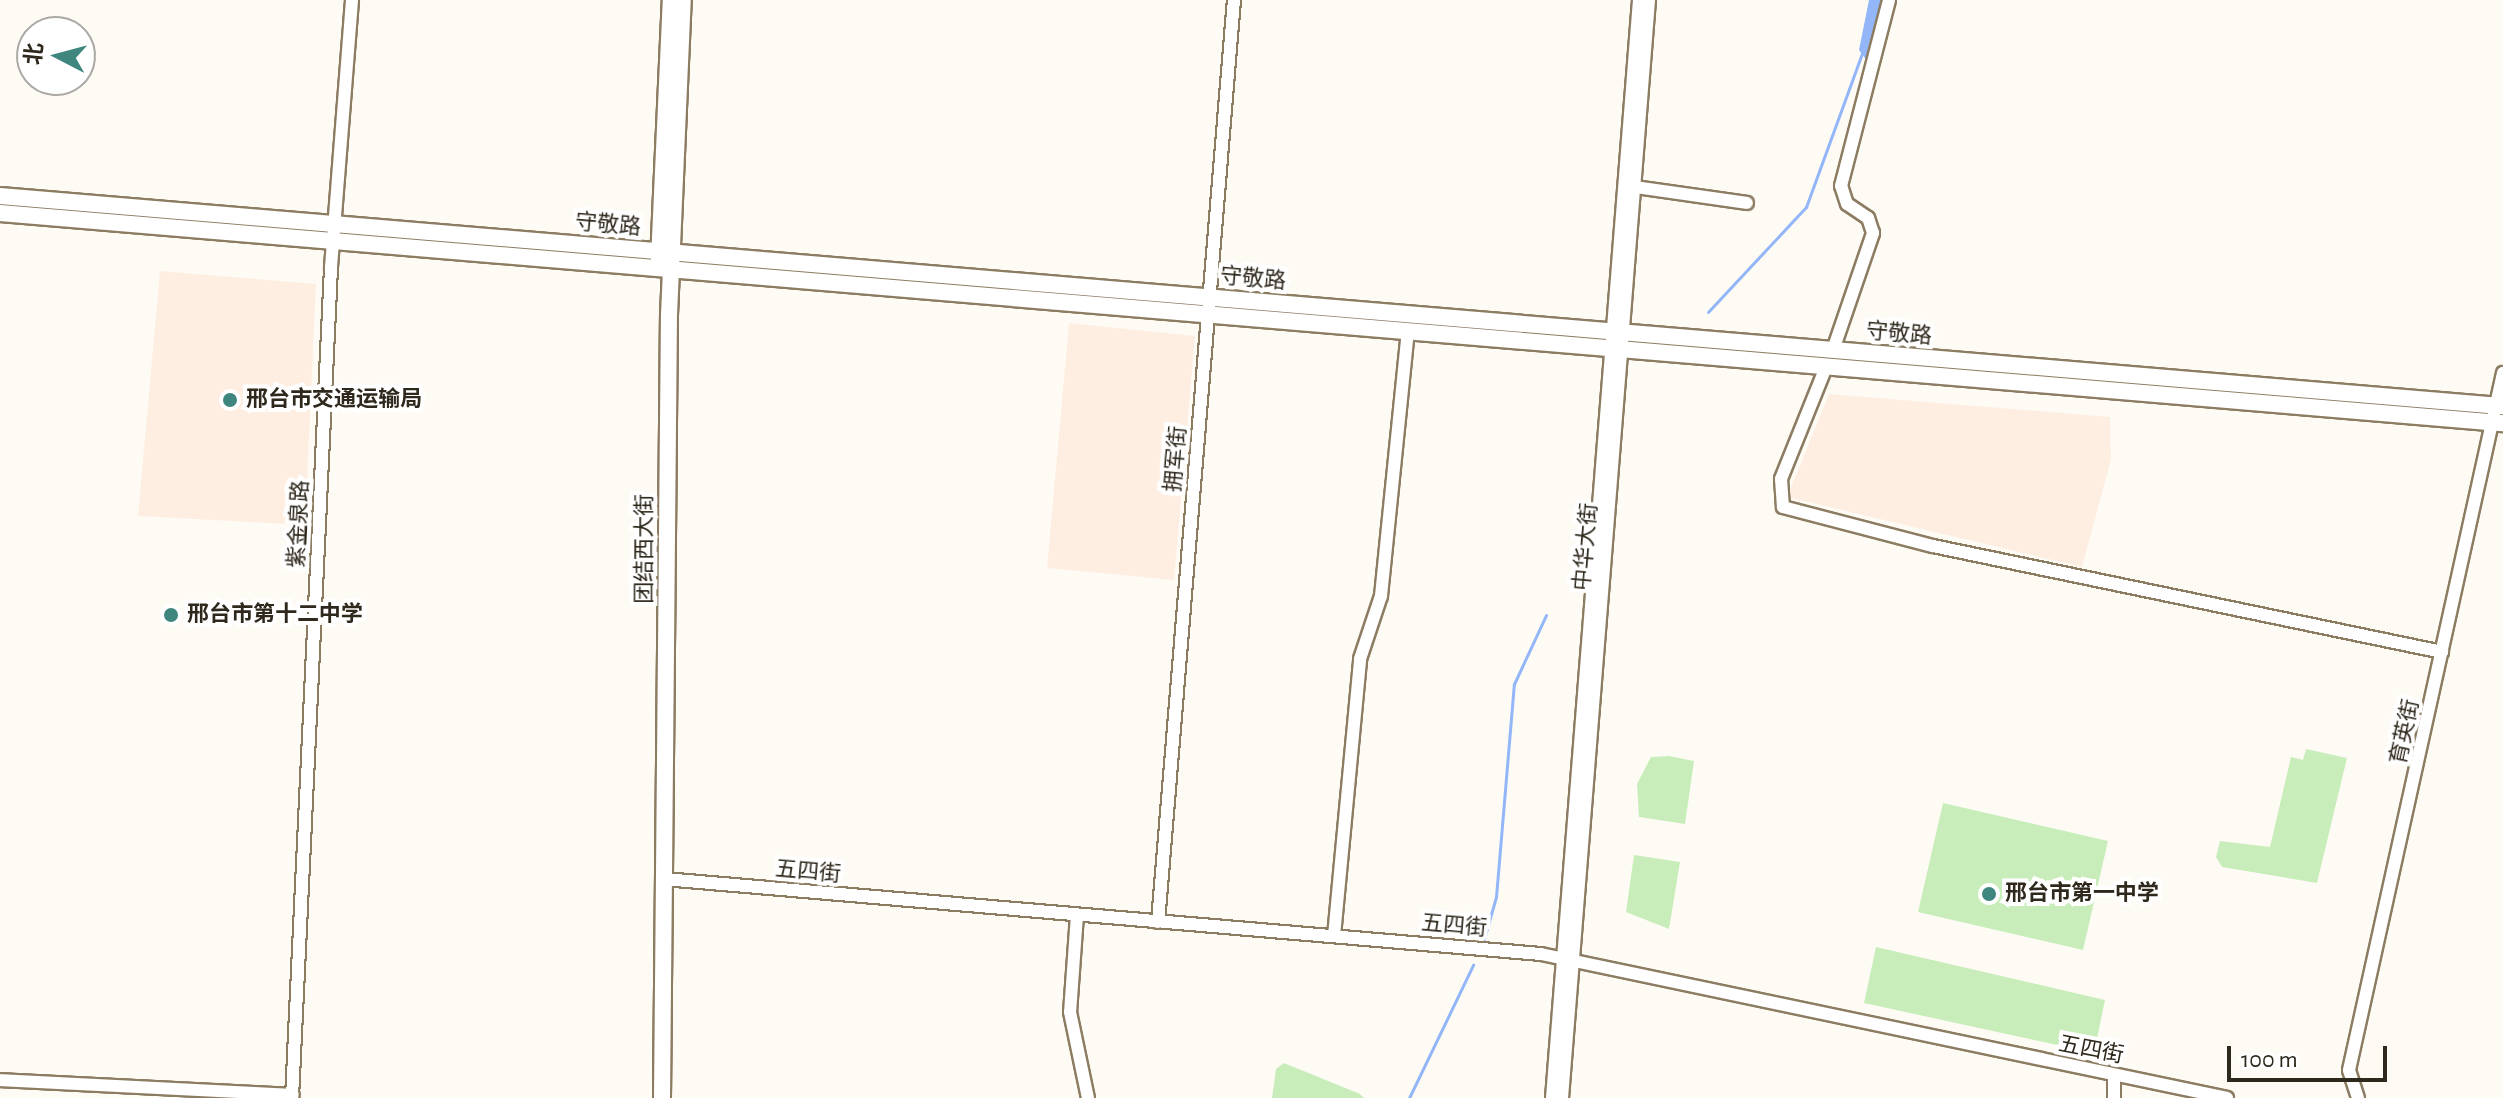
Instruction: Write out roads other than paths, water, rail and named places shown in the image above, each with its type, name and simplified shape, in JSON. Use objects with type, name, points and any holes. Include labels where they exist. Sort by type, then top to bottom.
[{"type":"main road","name":"团结西大街","points":[[651,1098],[671,0]]},
{"type":"main road","name":"团结西大街","points":[[662,1098],[665,261],[683,0]]},
{"type":"main road","name":"守敬路","points":[[0,196],[334,233]]},
{"type":"main road","name":"守敬路","points":[[0,213],[334,233],[1617,340],[1826,367],[2498,414]]},
{"type":"main road","name":"守敬路","points":[[1208,306],[1408,331],[1833,350],[2498,414]]},
{"type":"street","name":"紫金泉路","points":[[292,1097],[334,233],[352,0]]},
{"type":"street","name":"拥军街","points":[[1158,922],[1234,0]]},
{"type":"street","name":"中华大街","points":[[1552,1098],[1568,958],[1617,340],[1639,0]]},
{"type":"street","name":"中华大街","points":[[1617,340],[1635,187],[1649,0]]},
{"type":"street","points":[[1833,350],[1873,233],[1868,218],[1841,195],[1841,186],[1889,0]]},
{"type":"street","points":[[1635,187],[1747,203]]},
{"type":"street","points":[[1334,936],[1360,659],[1381,596],[1408,331]]},
{"type":"street","points":[[1826,367],[1781,479],[1783,507],[1947,549],[2442,652]]},
{"type":"street","name":"育英街","points":[[2358,1098],[2349,1070],[2498,414],[2503,373]]},
{"type":"street","name":"五四街","points":[[664,879],[1568,958],[2227,1098]]},
{"type":"street","points":[[1077,915],[1070,1012],[1088,1098]]},
{"type":"street","name":"中华大街","points":[[1562,1098],[1568,958]]},
{"type":"street","points":[[2114,1075],[2114,1098]]},
{"type":"street","points":[[0,1080],[292,1097]]},
{"type":"water","points":[[1869,0],[1883,0],[1868,62],[1859,50]]},
{"type":"waterway","points":[[1708,312],[1806,207],[1862,53]]},
{"type":"waterway","points":[[1484,939],[1496,897],[1514,684],[1546,615]]},
{"type":"waterway","points":[[1409,1098],[1473,965]]},
{"type":"place","name":"邢台市交通运输局","points":[[230,400]]},
{"type":"place","name":"邢台市第十二中学","points":[[171,615]]},
{"type":"place","name":"邢台市第一中学","points":[[1989,894]]}]
